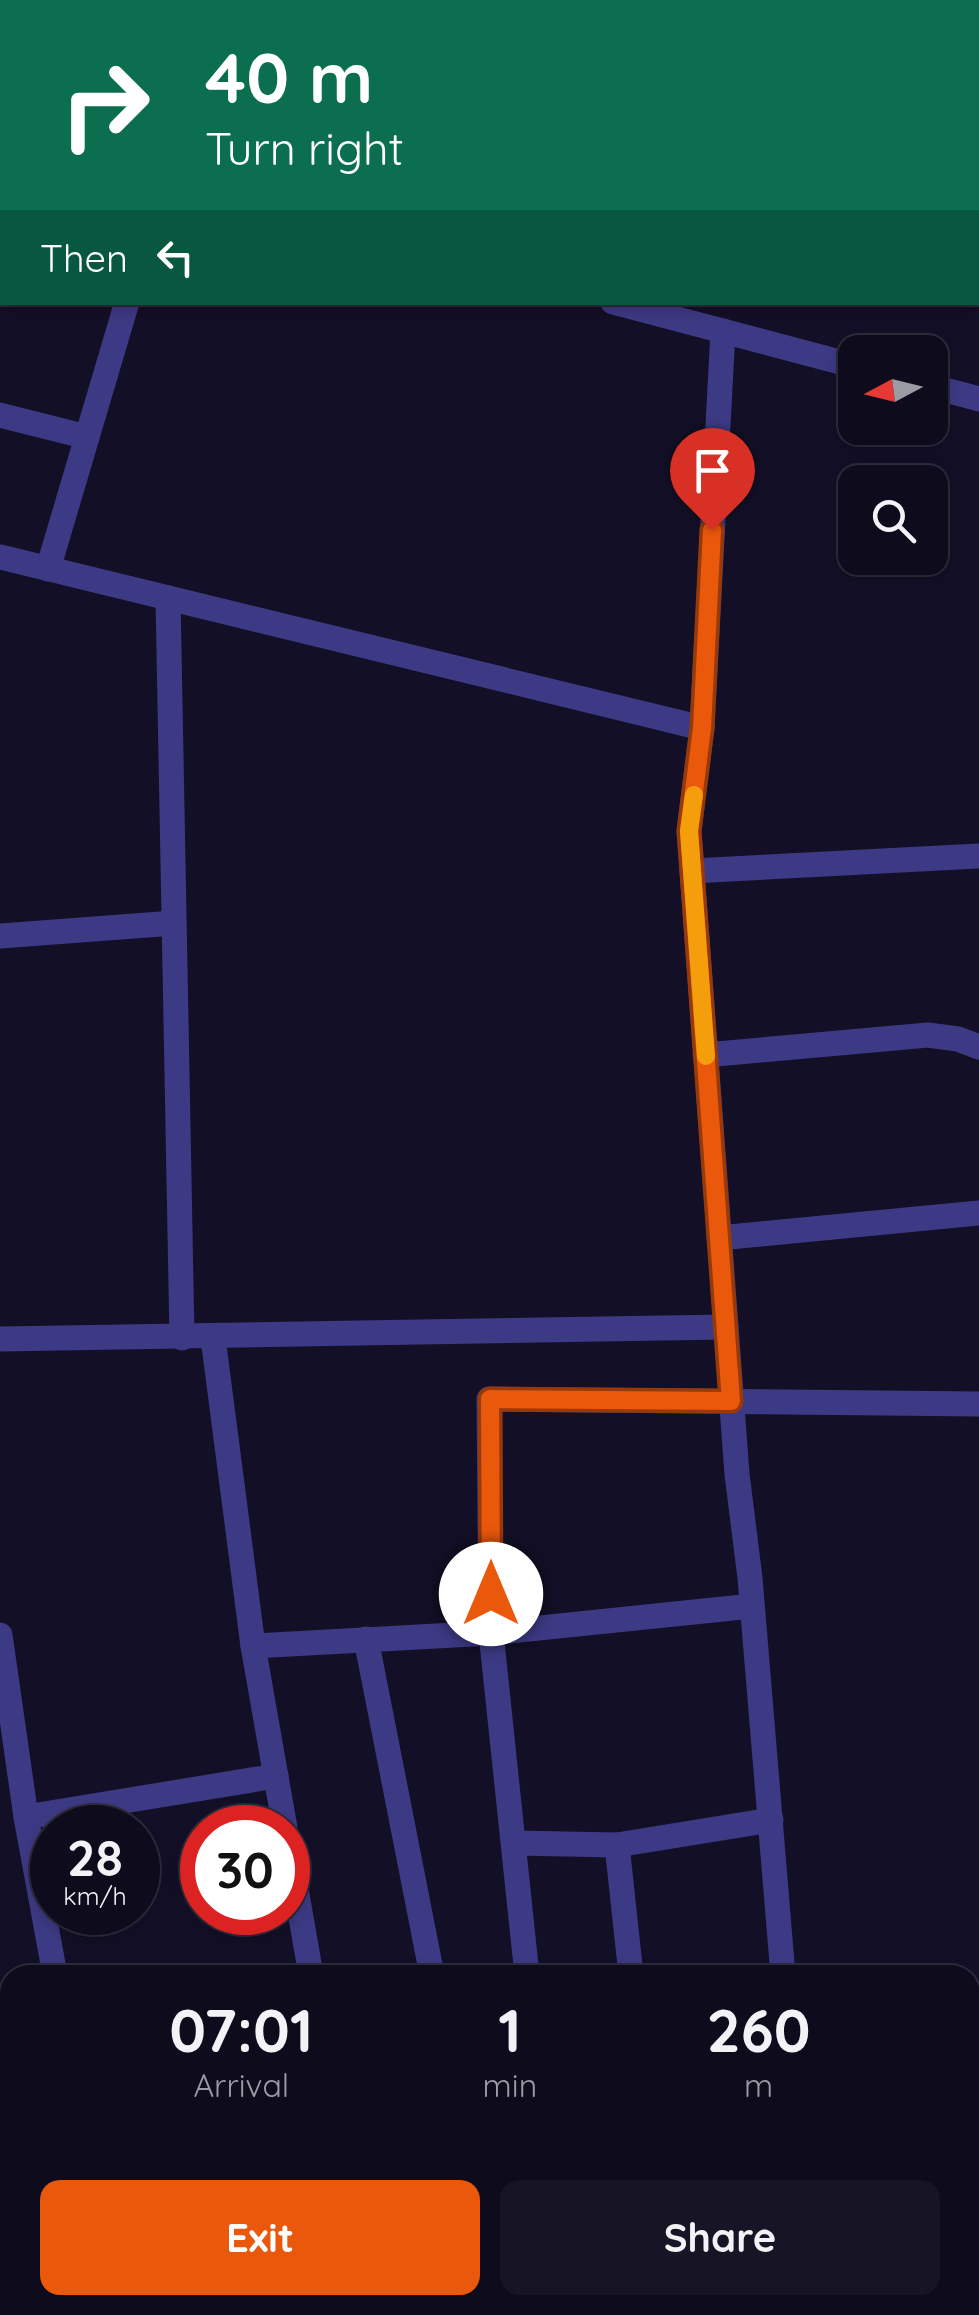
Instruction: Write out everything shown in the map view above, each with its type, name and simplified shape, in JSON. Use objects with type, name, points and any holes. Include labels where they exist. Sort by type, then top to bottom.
[{"type":"street","points":[[48,568],[118,305]]},
{"type":"street","points":[[624,305],[838,361]]},
{"type":"street","points":[[723,331],[702,728],[689,831],[731,1401],[782,1965]]},
{"type":"street","points":[[948,391],[979,399]]},
{"type":"street","points":[[0,415],[86,436]]},
{"type":"street","points":[[0,557],[702,728]]},
{"type":"street","points":[[168,598],[182,1338]]},
{"type":"street","points":[[692,871],[979,856]]},
{"type":"street","points":[[0,936],[174,924]]},
{"type":"street","points":[[706,1055],[928,1035],[979,1047]]},
{"type":"street","points":[[719,1238],[979,1212]]},
{"type":"street","points":[[0,1339],[726,1327]]},
{"type":"street","points":[[213,1338],[253,1646],[281,1805]]},
{"type":"street","points":[[526,1965],[491,1632],[490,1399],[979,1404]]},
{"type":"street","points":[[253,1646],[491,1632],[752,1606]]},
{"type":"street","points":[[0,1635],[26,1817],[53,1965]]},
{"type":"street","points":[[366,1639],[430,1965]]},
{"type":"street","points":[[26,1817],[276,1776]]},
{"type":"street","points":[[515,1843],[617,1845],[771,1820]]},
{"type":"street","points":[[617,1845],[630,1965]]},
{"type":"street","points":[[304,1935],[309,1965]]},
{"type":"slow traffic","points":[[694,795],[689,831],[706,1056]]},
{"type":"route","points":[[491,1594],[490,1399],[731,1401],[689,831],[702,728],[712,530]]}]
